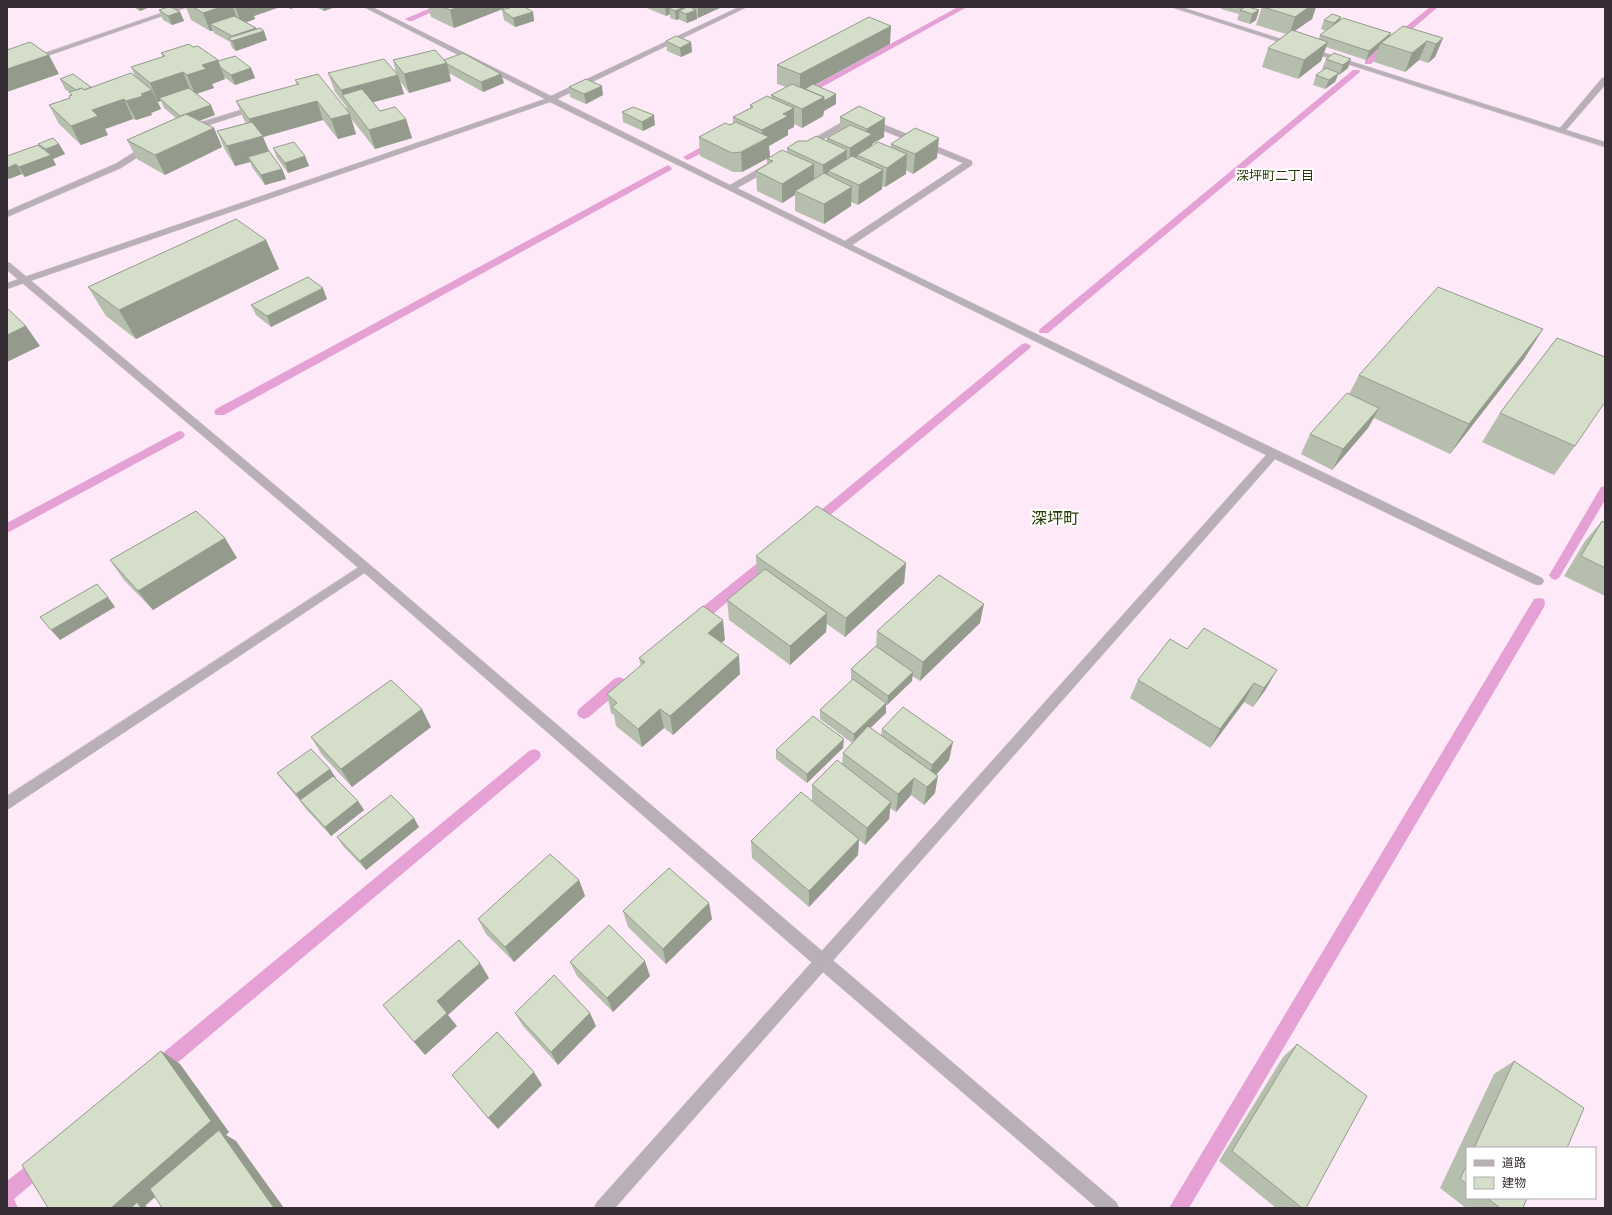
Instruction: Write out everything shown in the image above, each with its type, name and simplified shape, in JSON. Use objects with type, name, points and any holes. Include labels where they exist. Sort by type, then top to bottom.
[{"type":"street","points":[[7,68],[184,7]]},
{"type":"street","points":[[367,7],[846,245],[1273,454],[1538,581]]},
{"type":"street","points":[[7,286],[23,279],[551,99],[744,7]]},
{"type":"street","points":[[1174,7],[1200,13],[1605,145]]},
{"type":"street","points":[[452,61],[467,57]]},
{"type":"street","points":[[1560,130],[1605,80]]},
{"type":"street","points":[[184,130],[265,106]]},
{"type":"street","points":[[797,150],[857,117],[969,163],[846,245]]},
{"type":"street","points":[[7,214],[118,166],[158,141]]},
{"type":"street","points":[[731,188],[777,162]]},
{"type":"street","points":[[7,265],[365,567],[822,962],[1110,1208]]},
{"type":"street","points":[[603,1208],[1273,454]]},
{"type":"street","points":[[7,804],[365,567]]},
{"type":"building","points":[[168,7],[180,12],[168,16],[159,10]]},
{"type":"building","points":[[193,7],[221,7],[203,13]]},
{"type":"building","points":[[443,7],[458,7],[450,10]]},
{"type":"building","points":[[513,7],[525,7],[533,12],[513,18],[502,10]]},
{"type":"building","points":[[684,7],[675,11],[669,8]]},
{"type":"building","points":[[687,7],[696,10],[686,14],[679,11]]},
{"type":"building","points":[[1245,7],[1259,10],[1252,14],[1240,10]]},
{"type":"building","points":[[1263,7],[1309,7],[1295,17]]},
{"type":"building","points":[[1332,14],[1341,17],[1334,23],[1324,20]]},
{"type":"building","points":[[234,16],[256,28],[232,36],[210,24]]},
{"type":"building","points":[[869,17],[891,26],[800,74],[777,65]]},
{"type":"building","points":[[1343,18],[1391,33],[1369,51],[1320,35]]},
{"type":"building","points":[[1403,26],[1443,38],[1436,44],[1427,41],[1412,53],[1381,43]]},
{"type":"building","points":[[260,28],[264,31],[232,41],[228,38]]},
{"type":"building","points":[[1292,30],[1328,42],[1304,60],[1268,48]]},
{"type":"building","points":[[676,36],[691,42],[680,48],[666,41]]},
{"type":"building","points":[[30,42],[49,55],[7,69],[7,50]]},
{"type":"building","points":[[189,44],[193,47],[198,46],[218,60],[202,65],[206,69],[187,75],[183,72],[150,83],[131,67],[165,56],[161,53]]},
{"type":"building","points":[[435,50],[447,63],[404,74],[393,60]]},
{"type":"building","points":[[463,53],[501,74],[481,82],[447,64],[444,60]]},
{"type":"building","points":[[1334,53],[1351,59],[1343,65],[1326,59]]},
{"type":"building","points":[[235,56],[251,68],[231,75],[220,67],[218,61]]},
{"type":"building","points":[[384,59],[398,75],[341,90],[328,73]]},
{"type":"building","points":[[1326,68],[1339,73],[1329,80],[1316,75]]},
{"type":"building","points":[[131,73],[152,90],[141,94],[143,96],[126,101],[124,99],[92,110],[98,116],[71,126],[49,105],[70,98],[69,96],[72,95],[69,92],[82,88],[84,90]]},
{"type":"building","points":[[73,74],[91,87],[84,90],[82,88],[76,90],[60,79]]},
{"type":"building","points":[[318,74],[350,114],[331,119],[317,101],[249,119],[236,101],[299,84],[295,80]]},
{"type":"building","points":[[586,79],[602,86],[584,94],[569,87]]},
{"type":"building","points":[[792,84],[824,97],[802,109],[771,95]]},
{"type":"building","points":[[813,84],[836,94],[824,101],[824,97],[805,89]]},
{"type":"building","points":[[189,88],[211,105],[180,116],[159,98]]},
{"type":"building","points":[[362,89],[380,111],[395,107],[406,119],[369,130],[342,95]]},
{"type":"building","points":[[767,96],[794,108],[783,114],[788,116],[762,130],[733,117],[753,107],[750,105]]},
{"type":"building","points":[[859,106],[885,118],[867,129],[840,117]]},
{"type":"building","points":[[633,107],[654,115],[642,122],[622,112]]},
{"type":"building","points":[[186,114],[214,128],[155,155],[127,140]]},
{"type":"building","points":[[252,122],[263,136],[227,146],[217,131]]},
{"type":"building","points":[[736,122],[769,137],[741,152],[732,153],[699,137],[725,123],[730,125]]},
{"type":"building","points":[[850,125],[872,134],[850,148],[827,138]]},
{"type":"building","points":[[915,128],[939,138],[915,154],[891,144]]},
{"type":"building","points":[[816,136],[847,150],[823,165],[787,148],[798,141],[807,141]]},
{"type":"building","points":[[53,138],[59,144],[46,149],[38,144]]},
{"type":"building","points":[[294,142],[305,156],[285,163],[273,148]]},
{"type":"building","points":[[878,142],[907,154],[887,168],[857,155]]},
{"type":"building","points":[[38,145],[51,155],[19,167],[16,164],[7,168],[7,156]]},
{"type":"building","points":[[782,150],[814,164],[782,184],[756,171],[773,161],[767,159]]},
{"type":"building","points":[[269,151],[282,169],[261,175],[248,157]]},
{"type":"building","points":[[852,156],[883,170],[859,185],[828,171]]},
{"type":"building","points":[[824,173],[852,187],[824,204],[795,191]]},
{"type":"building","points":[[236,219],[266,240],[119,310],[88,287]]},
{"type":"building","points":[[308,277],[323,288],[267,316],[251,305]]},
{"type":"building","points":[[1438,287],[1543,329],[1469,424],[1359,375]]},
{"type":"building","points":[[7,308],[26,326],[7,335]]},
{"type":"building","points":[[1557,338],[1605,357],[1605,402],[1575,446],[1500,413]]},
{"type":"building","points":[[1347,393],[1379,408],[1343,449],[1310,434]]},
{"type":"building","points":[[817,506],[906,563],[846,618],[756,556]]},
{"type":"building","points":[[196,511],[225,538],[138,591],[110,560]]},
{"type":"building","points":[[1602,521],[1605,523],[1605,568],[1581,556]]},
{"type":"building","points":[[765,569],[827,613],[790,646],[727,600]]},
{"type":"building","points":[[939,575],[984,604],[923,662],[877,631]]},
{"type":"building","points":[[97,584],[108,597],[51,630],[40,617]]},
{"type":"building","points":[[703,606],[723,620],[708,633],[739,655],[670,716],[660,709],[638,729],[612,707],[617,703],[607,694],[645,662],[639,658]]},
{"type":"building","points":[[1204,628],[1277,670],[1264,688],[1254,683],[1220,729],[1138,680],[1170,639],[1187,649]]},
{"type":"building","points":[[876,646],[913,672],[888,696],[851,669]]},
{"type":"building","points":[[853,679],[886,703],[854,734],[820,710]]},
{"type":"building","points":[[391,680],[422,709],[341,769],[311,737]]},
{"type":"building","points":[[903,707],[953,742],[932,765],[882,729]]},
{"type":"building","points":[[813,716],[844,739],[807,774],[776,750]]},
{"type":"building","points":[[868,726],[938,776],[927,787],[914,778],[898,794],[843,753]]},
{"type":"building","points":[[311,749],[330,769],[296,794],[277,773]]},
{"type":"building","points":[[837,760],[891,802],[867,828],[812,785]]},
{"type":"building","points":[[333,776],[358,801],[325,827],[300,800]]},
{"type":"building","points":[[801,792],[859,839],[809,891],[751,841]]},
{"type":"building","points":[[391,795],[414,818],[360,861],[337,837]]},
{"type":"building","points":[[550,854],[579,880],[505,947],[478,919]]},
{"type":"building","points":[[669,868],[709,903],[663,949],[623,911]]},
{"type":"building","points":[[609,925],[645,961],[607,998],[570,962]]},
{"type":"building","points":[[459,940],[480,963],[437,1001],[447,1013],[414,1042],[383,1005]]},
{"type":"building","points":[[554,975],[590,1013],[551,1052],[515,1013]]},
{"type":"building","points":[[497,1032],[534,1072],[488,1118],[452,1075]]},
{"type":"building","points":[[1297,1044],[1367,1096],[1306,1208],[1302,1208],[1232,1151]]},
{"type":"building","points":[[161,1051],[211,1121],[111,1208],[48,1208],[22,1165]]},
{"type":"building","points":[[1514,1061],[1584,1108],[1567,1147],[1474,1147]]},
{"type":"building","points":[[219,1130],[274,1208],[162,1208],[150,1189]]},
{"type":"building","points":[[1466,1166],[1466,1183],[1460,1179]]},
{"type":"building","points":[[1488,1199],[1527,1199],[1523,1208],[1500,1208]]},
{"type":"building","points":[[137,1202],[141,1208],[131,1208]]},
{"type":"waterway","points":[[409,19],[439,7]]},
{"type":"waterway","points":[[801,95],[963,7]]},
{"type":"waterway","points":[[1368,62],[1434,7]]},
{"type":"waterway","points":[[1044,331],[1356,72]]},
{"type":"waterway","points":[[687,157],[716,142]]},
{"type":"waterway","points":[[220,412],[668,168]]},
{"type":"waterway","points":[[813,523],[1026,346]]},
{"type":"waterway","points":[[7,529],[179,435]]},
{"type":"waterway","points":[[1555,575],[1605,490]]},
{"type":"waterway","points":[[695,621],[769,560]]},
{"type":"waterway","points":[[1178,1208],[1539,603]]},
{"type":"waterway","points":[[584,713],[619,683]]},
{"type":"waterway","points":[[158,1068],[534,755]]},
{"type":"waterway","points":[[7,1193],[41,1165]]},
{"type":"waterway","points":[[7,1204],[9,1208]]},
{"type":"district","name":"深坪町二丁目","points":[[1275,175]]},
{"type":"district","name":"深坪町","points":[[1055,518]]}]
